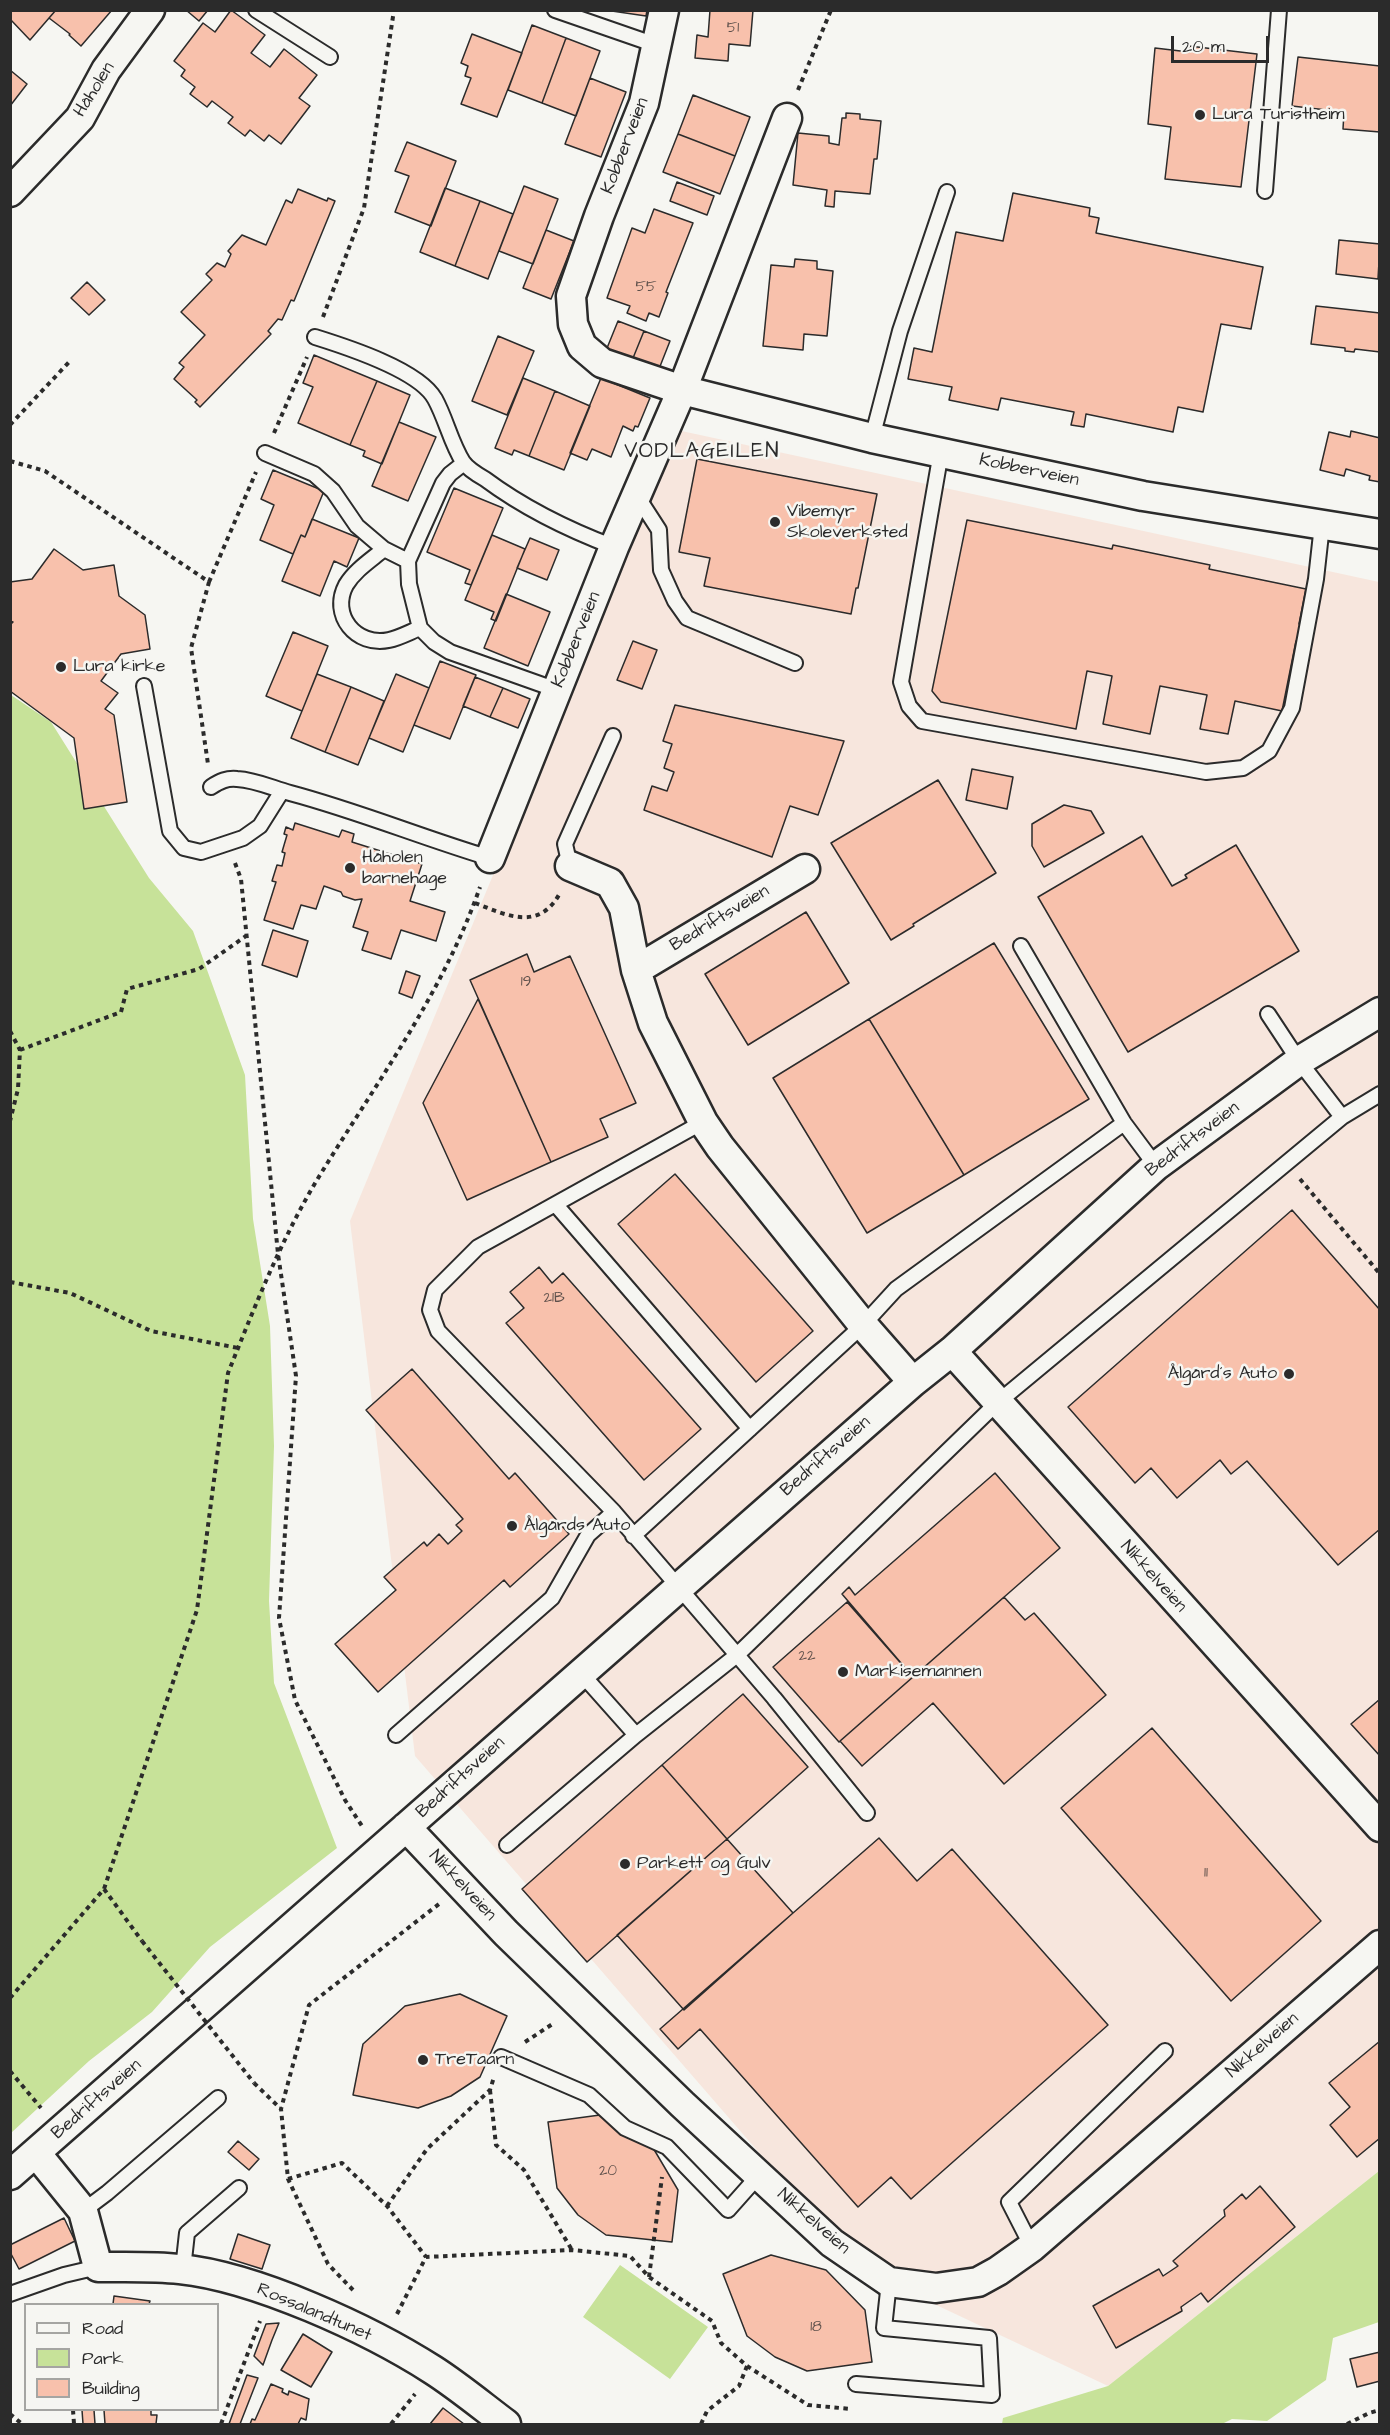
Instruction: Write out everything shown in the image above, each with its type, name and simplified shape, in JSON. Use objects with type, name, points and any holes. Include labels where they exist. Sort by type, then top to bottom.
[{"type":"street","name":"Håholen","points":[[10,192],[80,118],[106,70],[150,10]]},
{"type":"street","name":"Kobberveien","points":[[664,10],[644,103],[599,216],[572,296],[573,324],[582,346],[602,363],[682,390],[872,438],[1143,496],[1380,534]]},
{"type":"street","name":"Kobberveien","points":[[490,858],[614,547],[682,390],[787,118]]},
{"type":"street","points":[[570,866],[610,882],[624,908],[636,970],[653,1023],[703,1122],[720,1148],[863,1325],[913,1382]]},
{"type":"street","name":"Bedriftsveien","points":[[636,970],[805,869]]},
{"type":"street","name":"Bedriftsveien","points":[[10,2175],[580,1672],[913,1382],[952,1352],[1156,1166],[1299,1061],[1380,1012]]},
{"type":"street","name":"Nikkelveien","points":[[952,1352],[1380,1827]]},
{"type":"street","name":"Nikkelveien","points":[[406,1827],[578,2005],[832,2244],[889,2282],[936,2288],[978,2282],[1032,2247],[1380,1945]]},
{"type":"street","points":[[36,2153],[83,2211],[98,2267]]},
{"type":"street","name":"Rossalandtunet","points":[[98,2267],[145,2266],[183,2269],[226,2278],[271,2292],[382,2341],[434,2370],[506,2424]]},
{"type":"lane","points":[[256,10],[330,57]]},
{"type":"lane","points":[[555,10],[656,45]]},
{"type":"lane","points":[[1265,191],[1279,10]]},
{"type":"lane","points":[[872,438],[900,331],[947,192]]},
{"type":"lane","points":[[315,337],[353,349],[426,386],[435,399],[464,464],[506,495],[579,534],[614,547]]},
{"type":"lane","points":[[941,452],[901,682],[909,706],[922,722],[1206,772],[1243,768],[1269,751],[1292,708],[1316,579],[1322,525]]},
{"type":"lane","points":[[265,453],[314,474],[325,482],[357,526],[384,549],[408,561]]},
{"type":"lane","points":[[464,464],[450,474],[443,483],[408,561],[409,584],[420,628],[450,652],[557,690]]},
{"type":"lane","points":[[637,495],[659,530],[661,570],[675,601],[687,618],[795,663]]},
{"type":"lane","points":[[384,549],[355,573],[340,599],[340,611],[345,623],[356,633],[369,640],[388,640],[420,628]]},
{"type":"lane","points":[[144,686],[170,831],[184,848],[201,852],[243,838],[260,826],[282,791]]},
{"type":"lane","points":[[570,866],[565,844],[613,736]]},
{"type":"lane","points":[[212,787],[219,781],[240,779],[268,784],[282,791],[337,806],[490,858]]},
{"type":"lane","points":[[1021,946],[1124,1124],[1156,1166]]},
{"type":"lane","points":[[1268,1014],[1299,1061],[1342,1117]]},
{"type":"lane","points":[[507,1845],[636,1735],[737,1654],[997,1403],[1342,1117],[1377,1101]]},
{"type":"lane","points":[[703,1122],[478,1247],[435,1290],[430,1310],[438,1331],[614,1512],[677,1588],[737,1654],[867,1813]]},
{"type":"lane","points":[[633,1536],[863,1325],[896,1289],[1124,1124]]},
{"type":"lane","points":[[556,1205],[750,1429]]},
{"type":"lane","points":[[396,1734],[552,1598],[588,1535],[614,1512]]},
{"type":"lane","points":[[580,1672],[636,1735]]},
{"type":"lane","points":[[1032,2247],[1009,2202],[1165,2051]]},
{"type":"lane","points":[[501,2057],[589,2095],[625,2128],[667,2147],[728,2210],[760,2174]]},
{"type":"lane","points":[[83,2211],[108,2193],[218,2098]]},
{"type":"lane","points":[[183,2269],[187,2233],[239,2188]]},
{"type":"lane","name":"Rossalandtunet","points":[[10,2294],[64,2275],[98,2267]]},
{"type":"lane","points":[[856,2384],[992,2395],[989,2338],[884,2328],[889,2282]]},
{"type":"path","points":[[212,787],[191,648],[209,582],[315,337],[364,208],[394,10]]},
{"type":"path","points":[[787,118],[831,10]]},
{"type":"path","points":[[10,425],[71,360]]},
{"type":"path","points":[[10,461],[45,471],[209,582]]},
{"type":"path","points":[[227,843],[241,879],[278,1254],[296,1376],[279,1618],[295,1700],[345,1800],[378,1852]]},
{"type":"path","points":[[10,1998],[104,1889],[197,1610],[228,1373],[278,1254],[319,1177],[396,1057],[454,950],[475,903],[490,858]]},
{"type":"path","points":[[475,903],[512,918],[534,916],[552,908],[570,866]]},
{"type":"path","points":[[20,1050],[121,1012],[127,989],[199,969],[246,936]]},
{"type":"path","points":[[10,1031],[20,1050],[18,1089],[10,1121]]},
{"type":"path","points":[[1286,1163],[1380,1274]]},
{"type":"path","points":[[10,1282],[70,1293],[151,1331],[238,1348]]},
{"type":"path","points":[[104,1889],[254,2083],[281,2109]]},
{"type":"path","points":[[359,2296],[328,2264],[288,2179],[281,2109],[309,2006],[442,1901],[436,1894]]},
{"type":"path","points":[[501,2057],[490,2090],[496,2145],[524,2170],[572,2250]]},
{"type":"path","points":[[10,2071],[60,2132]]},
{"type":"path","points":[[387,2206],[427,2149],[490,2090]]},
{"type":"path","points":[[288,2179],[342,2163],[387,2206],[426,2257]]},
{"type":"path","points":[[649,2277],[660,2197]]},
{"type":"path","points":[[426,2257],[572,2250],[630,2256],[649,2277],[712,2321],[721,2343],[747,2366],[808,2405],[843,2408]]},
{"type":"path","points":[[395,2319],[426,2257]]},
{"type":"path","points":[[221,2424],[271,2292]]},
{"type":"path","points":[[701,2424],[707,2411],[739,2386],[747,2366]]},
{"type":"path","points":[[391,2424],[434,2370]]},
{"type":"path","points":[[1347,2424],[1380,2410]]},
{"type":"path","points":[[10,2414],[22,2424]]},
{"type":"shaded area","points":[[677,430],[1379,582],[1379,2171],[1108,2386],[860,2269],[415,1756],[350,1221]]},
{"type":"green space","points":[[11,695],[51,722],[149,878],[193,931],[245,1075],[253,1219],[270,1326],[274,1446],[269,1601],[274,1683],[337,1848],[210,1947],[152,2012],[89,2061],[11,2133]]},
{"type":"green space","points":[[1379,2171],[1379,2322],[1333,2338],[1326,2380],[1267,2421],[1232,2419],[1222,2424],[1002,2424],[1003,2418],[1108,2386]]},
{"type":"green space","points":[[620,2265],[708,2327],[670,2379],[583,2317]]},
{"type":"building","points":[[10,10],[56,10],[30,40],[10,19]]},
{"type":"building","points":[[56,10],[112,10],[81,46],[49,18]]},
{"type":"building","points":[[186,10],[208,10],[199,21]]},
{"type":"building","points":[[231,10],[265,35],[251,53],[270,67],[284,49],[317,75],[299,98],[310,106],[281,144],[269,135],[264,141],[250,130],[245,136],[228,123],[233,117],[212,101],[207,107],[190,94],[195,87],[181,76],[185,70],[174,61],[203,23],[215,32]]},
{"type":"building","points":[[605,10],[647,10],[646,16]]},
{"type":"building","points":[[710,10],[753,10],[750,46],[729,44],[728,61],[695,58],[697,35],[708,37]]},
{"type":"building","points":[[532,25],[566,38],[542,103],[508,90]]},
{"type":"building","points":[[472,34],[522,53],[497,117],[461,104],[471,78],[465,76],[468,66],[461,63]]},
{"type":"building","points":[[566,38],[600,51],[576,116],[542,103]]},
{"type":"building","name":"Lura Turistheim","points":[[1189,46],[1257,54],[1241,187],[1165,179],[1171,127],[1148,124],[1155,48],[1189,52]]},
{"type":"building","points":[[1298,57],[1380,66],[1380,132],[1343,129],[1344,112],[1292,106]]},
{"type":"building","points":[[10,70],[27,84],[10,106]]},
{"type":"building","points":[[590,78],[626,92],[601,157],[565,144]]},
{"type":"building","points":[[693,95],[750,117],[735,156],[678,134]]},
{"type":"building","points":[[846,113],[860,114],[860,119],[881,121],[870,194],[835,191],[834,207],[825,206],[827,190],[793,185],[798,133],[829,136],[829,143],[839,145],[842,118],[846,118]]},
{"type":"building","points":[[678,134],[735,156],[720,194],[663,172]]},
{"type":"building","points":[[407,142],[456,161],[431,226],[395,212],[409,176],[395,171]]},
{"type":"building","points":[[677,182],[714,196],[707,215],[670,201]]},
{"type":"building","points":[[524,186],[558,199],[533,264],[499,251]]},
{"type":"building","points":[[445,188],[480,201],[455,266],[420,252]]},
{"type":"building","points":[[298,189],[327,201],[328,198],[335,201],[294,301],[291,300],[282,320],[278,319],[268,331],[271,334],[200,407],[195,402],[197,400],[174,379],[184,367],[179,363],[205,335],[181,312],[212,280],[206,274],[217,263],[225,267],[231,254],[228,251],[242,235],[266,245],[286,200],[292,203]]},
{"type":"building","points":[[1013,193],[1090,208],[1089,216],[1099,218],[1096,233],[1263,267],[1251,329],[1221,324],[1203,412],[1178,407],[1173,432],[1086,414],[1084,427],[1071,425],[1074,412],[1001,398],[998,410],[949,400],[952,387],[908,379],[914,348],[932,352],[956,232],[1003,241]]},
{"type":"building","points":[[480,201],[513,214],[488,279],[455,266]]},
{"type":"building","points":[[654,209],[693,223],[666,292],[668,293],[659,317],[649,313],[646,321],[627,313],[630,306],[607,298],[632,228],[645,233]]},
{"type":"building","points":[[546,230],[574,241],[551,299],[523,288]]},
{"type":"building","points":[[1339,240],[1380,244],[1378,279],[1336,274]]},
{"type":"building","points":[[795,259],[817,261],[817,269],[833,271],[827,336],[804,334],[803,350],[763,346],[771,265],[794,267]]},
{"type":"building","points":[[87,282],[105,300],[89,315],[71,298]]},
{"type":"building","points":[[1316,306],[1380,313],[1380,352],[1355,349],[1354,352],[1345,351],[1345,348],[1311,344]]},
{"type":"building","points":[[618,321],[644,331],[631,363],[605,353]]},
{"type":"building","points":[[644,331],[670,341],[657,374],[631,363]]},
{"type":"building","points":[[498,336],[534,351],[507,415],[472,401]]},
{"type":"building","points":[[314,355],[377,381],[350,445],[298,423],[313,387],[303,383]]},
{"type":"building","points":[[523,378],[555,391],[529,456],[514,450],[512,455],[495,448]]},
{"type":"building","points":[[601,378],[650,398],[638,427],[635,426],[633,431],[623,426],[611,457],[592,449],[587,460],[570,453]]},
{"type":"building","points":[[377,381],[410,395],[382,464],[363,456],[365,451],[350,445]]},
{"type":"building","points":[[555,391],[590,406],[564,470],[529,456]]},
{"type":"building","points":[[399,422],[436,437],[408,501],[372,486]]},
{"type":"building","points":[[1351,431],[1380,438],[1380,482],[1369,480],[1370,476],[1346,469],[1344,476],[1320,470],[1329,432],[1350,437]]},
{"type":"building","points":[[697,459],[877,494],[851,614],[704,586],[710,558],[679,552]]},
{"type":"building","points":[[273,470],[324,491],[305,537],[301,535],[293,554],[260,540],[274,505],[261,499]]},
{"type":"building","points":[[454,488],[503,508],[471,585],[465,583],[470,570],[427,552]]},
{"type":"building","points":[[312,519],[359,538],[347,567],[334,561],[320,596],[282,581],[301,535],[305,537]]},
{"type":"building","points":[[967,520],[1112,549],[1113,545],[1210,565],[1209,569],[1306,589],[1299,624],[1306,626],[1302,642],[1296,641],[1282,711],[1235,701],[1228,734],[1200,729],[1207,695],[1160,686],[1150,734],[1103,724],[1112,676],[1087,671],[1076,729],[941,702],[932,691]]},
{"type":"building","points":[[492,535],[525,549],[496,621],[491,619],[494,612],[465,600]]},
{"type":"building","points":[[530,538],[559,550],[547,580],[517,568]]},
{"type":"building","name":"Lura kirke","points":[[54,549],[83,570],[114,565],[119,596],[145,615],[150,649],[121,654],[101,681],[118,693],[105,709],[114,715],[127,802],[84,809],[74,738],[10,691],[10,625],[13,622],[10,621],[10,582],[32,579]]},
{"type":"building","points":[[506,594],[550,612],[528,666],[484,648]]},
{"type":"building","points":[[293,632],[328,646],[302,711],[266,696]]},
{"type":"building","points":[[633,641],[657,650],[642,689],[617,680]]},
{"type":"building","points":[[440,661],[476,675],[450,739],[414,725]]},
{"type":"building","points":[[317,674],[351,687],[325,752],[291,738]]},
{"type":"building","points":[[396,674],[429,688],[403,752],[369,738]]},
{"type":"building","points":[[475,677],[503,688],[490,717],[463,706]]},
{"type":"building","points":[[351,687],[384,701],[358,765],[325,752]]},
{"type":"building","points":[[503,688],[530,699],[518,728],[490,717]]},
{"type":"building","points":[[675,705],[844,741],[818,815],[790,806],[772,857],[644,810],[652,786],[667,791],[674,772],[664,768],[672,744],[663,741]]},
{"type":"building","points":[[972,769],[1013,777],[1007,809],[966,800]]},
{"type":"building","points":[[938,780],[996,873],[891,940],[831,843]]},
{"type":"building","points":[[1064,805],[1091,811],[1104,833],[1044,867],[1032,846],[1032,824]]},
{"type":"building","points":[[295,823],[339,837],[342,830],[354,834],[352,842],[422,864],[410,901],[445,912],[436,941],[401,930],[391,959],[362,950],[368,932],[353,927],[362,899],[355,900],[343,896],[341,892],[324,886],[316,909],[301,905],[293,929],[264,920],[276,882],[272,881],[277,865],[282,866],[285,853],[282,852],[287,835],[284,834],[286,827],[293,830]]},
{"type":"building","points":[[1142,836],[1172,886],[1187,878],[1185,875],[1236,845],[1299,951],[1128,1052],[1038,897]]},
{"type":"building","points":[[806,912],[849,983],[748,1045],[705,974]]},
{"type":"building","points":[[273,930],[308,941],[297,977],[262,965]]},
{"type":"building","points":[[994,943],[1089,1099],[964,1175],[869,1019]]},
{"type":"building","points":[[527,954],[534,972],[570,956],[636,1103],[600,1119],[608,1137],[551,1162],[470,980]]},
{"type":"building","points":[[406,971],[420,976],[412,998],[399,993]]},
{"type":"building","points":[[478,999],[551,1162],[467,1200],[423,1103]]},
{"type":"building","points":[[869,1019],[964,1175],[867,1233],[773,1078]]},
{"type":"building","points":[[675,1174],[813,1331],[756,1382],[618,1224]]},
{"type":"building","points":[[1292,1210],[1380,1310],[1380,1529],[1338,1565],[1247,1461],[1231,1474],[1220,1460],[1177,1498],[1151,1468],[1135,1483],[1068,1407]]},
{"type":"building","points":[[539,1267],[552,1283],[563,1273],[701,1429],[644,1480],[506,1323],[524,1308],[510,1292]]},
{"type":"building","points":[[412,1369],[509,1479],[515,1473],[569,1534],[510,1587],[504,1580],[378,1692],[335,1644],[396,1590],[384,1577],[424,1542],[427,1546],[439,1534],[448,1544],[462,1531],[456,1525],[463,1519],[366,1410]]},
{"type":"building","points":[[995,1473],[1060,1548],[913,1677],[842,1594],[849,1587],[855,1595]]},
{"type":"building","points":[[1004,1597],[1025,1620],[1034,1613],[1106,1695],[1004,1784],[933,1703],[862,1766],[840,1741]]},
{"type":"building","name":"Markisemannen","points":[[847,1602],[913,1677],[839,1742],[773,1667]]},
{"type":"building","points":[[743,1694],[808,1767],[727,1839],[662,1765]]},
{"type":"building","points":[[1380,1699],[1380,1756],[1351,1724]]},
{"type":"building","points":[[1152,1728],[1321,1921],[1231,2001],[1061,1808]]},
{"type":"building","name":"Parkett og Gulv","points":[[662,1765],[727,1839],[587,1962],[522,1889]]},
{"type":"building","points":[[879,1838],[917,1881],[952,1849],[1108,2025],[911,2199],[891,2177],[858,2207],[700,2029],[678,2049],[660,2029]]},
{"type":"building","points":[[727,1839],[793,1913],[684,2010],[617,1935]]},
{"type":"building","name":"TreTaarn","points":[[460,1994],[507,2016],[480,2077],[451,2096],[418,2108],[353,2095],[363,2044],[405,2006]]},
{"type":"building","points":[[1380,2041],[1380,2138],[1357,2157],[1330,2125],[1350,2107],[1329,2083]]},
{"type":"building","points":[[600,2115],[649,2141],[678,2190],[672,2242],[606,2235],[578,2215],[557,2188],[548,2122]]},
{"type":"building","points":[[238,2141],[259,2159],[249,2170],[228,2152]]},
{"type":"building","points":[[1260,2186],[1295,2227],[1208,2302],[1201,2293],[1181,2307],[1182,2311],[1116,2348],[1093,2306],[1159,2269],[1163,2276],[1178,2266],[1173,2261],[1225,2216],[1224,2210],[1242,2194],[1246,2199]]},
{"type":"building","points":[[64,2218],[75,2241],[19,2269],[10,2252],[10,2245]]},
{"type":"building","points":[[238,2234],[270,2245],[262,2269],[230,2259]]},
{"type":"building","points":[[771,2255],[826,2270],[865,2310],[872,2362],[807,2371],[775,2357],[747,2336],[723,2274]]},
{"type":"building","points":[[114,2296],[150,2301],[149,2303],[113,2303]]},
{"type":"building","points":[[279,2323],[263,2365],[254,2356],[266,2324]]},
{"type":"building","points":[[303,2334],[332,2352],[311,2387],[281,2370]]},
{"type":"building","points":[[1380,2352],[1380,2381],[1357,2387],[1350,2359]]},
{"type":"building","points":[[247,2375],[258,2378],[240,2424],[229,2424]]},
{"type":"building","points":[[271,2384],[283,2389],[282,2392],[288,2395],[289,2391],[309,2399],[306,2420],[301,2418],[298,2424],[250,2424],[252,2419],[255,2420]]},
{"type":"building","points":[[443,2408],[464,2424],[430,2424]]},
{"type":"building","points":[[82,2411],[94,2411],[95,2424],[83,2424]]},
{"type":"building","points":[[104,2411],[151,2411],[151,2415],[157,2415],[156,2424],[105,2424]]},
{"type":"place","name":"Lura Turistheim","points":[[1200,115]]},
{"type":"place","name":"Vibemyr Skoleverksted","points":[[775,522]]},
{"type":"place","name":"Lura kirke","points":[[61,667]]},
{"type":"place","name":"Håholen barnehage","points":[[350,868]]},
{"type":"place","name":"Ålgård´s Auto","points":[[1289,1374]]},
{"type":"place","name":"Ålgårds Auto","points":[[512,1526]]},
{"type":"place","name":"Markisemannen","points":[[843,1672]]},
{"type":"place","name":"Parkett og Gulv","points":[[625,1864]]},
{"type":"place","name":"TreTaarn","points":[[423,2060]]},
{"type":"district","name":"VODLAGEILEN","points":[[702,453]]}]
